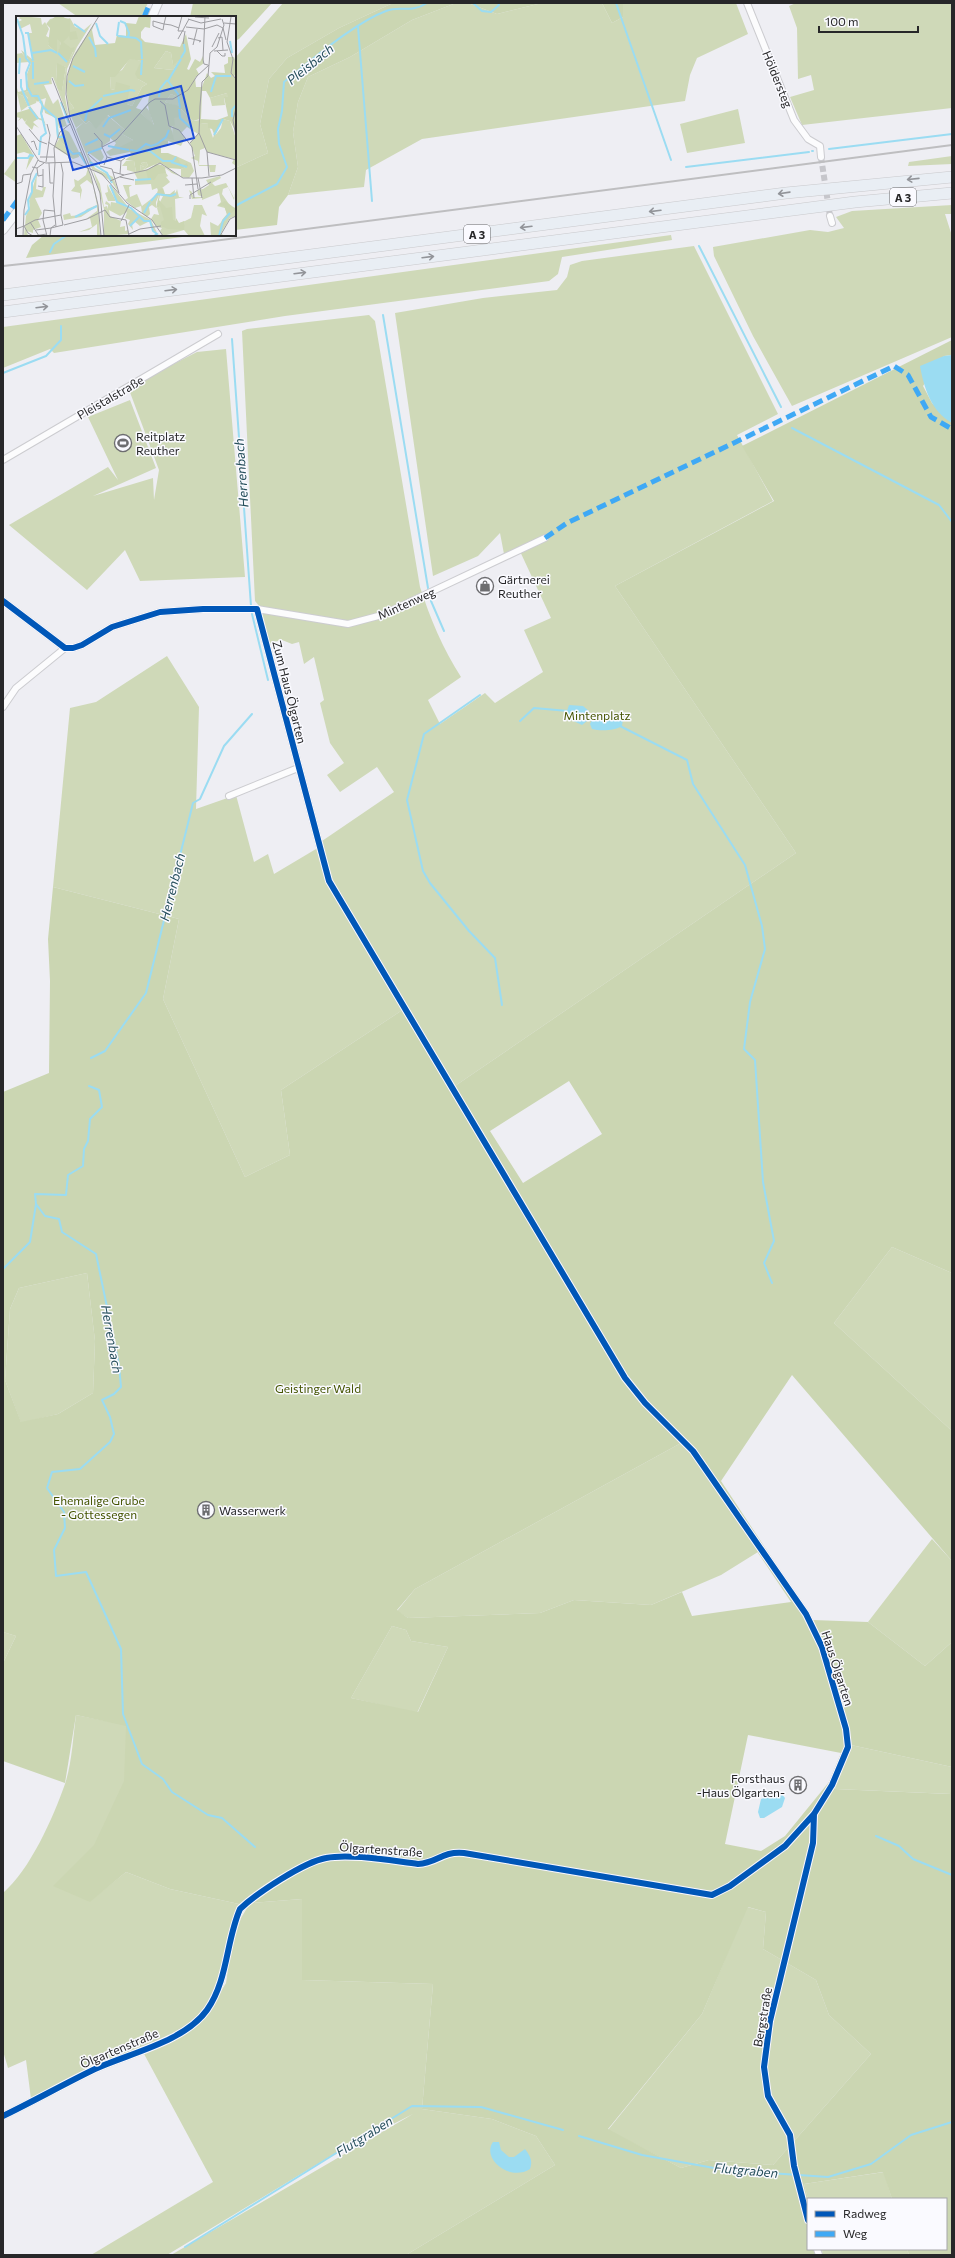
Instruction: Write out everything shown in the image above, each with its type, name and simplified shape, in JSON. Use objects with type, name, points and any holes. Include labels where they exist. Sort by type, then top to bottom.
[{"type":"highway","name":"A 3","points":[[3,295],[786,192],[952,177]]},
{"type":"highway","name":"A 3","points":[[3,312],[855,202],[952,193]]},
{"type":"main road","points":[[152,16],[158,3]]},
{"type":"main road","points":[[3,230],[16,213]]},
{"type":"street","name":"Höldersteg","points":[[747,3],[794,120],[808,139],[820,146],[821,157]]},
{"type":"street","points":[[830,216],[832,223]]},
{"type":"street","name":"Pleistalstraße","points":[[3,460],[218,334]]},
{"type":"street","name":"Mintenweg","points":[[257,608],[348,624],[382,615],[545,538]]},
{"type":"street","points":[[3,601],[65,648],[73,648],[82,645],[112,627],[160,612],[203,609],[257,608]]},
{"type":"street","name":"Zum Haus Ölgarten","points":[[257,608],[329,881],[417,1031]]},
{"type":"street","points":[[3,707],[16,688],[65,648]]},
{"type":"street","points":[[229,796],[298,768]]},
{"type":"street","name":"Haus Ölgarten","points":[[417,1031],[524,1206],[625,1378],[645,1403],[693,1451],[806,1614],[822,1647],[846,1729],[848,1747],[832,1785],[814,1814]]},
{"type":"street","name":"Ölgartenstraße","points":[[3,2116],[94,2070],[168,2040],[197,2021],[207,2010],[216,1994],[240,1909],[250,1900],[299,1868],[315,1861],[328,1857],[341,1857],[418,1864],[428,1863],[445,1853],[464,1853],[712,1895],[730,1886],[785,1846],[814,1814]]},
{"type":"street","name":"Bergstraße","points":[[807,2216],[794,2166],[790,2135],[768,2096],[764,2067],[770,2021],[813,1843],[814,1814]]},
{"type":"green space","points":[[58,3],[148,3],[142,16],[77,16]]},
{"type":"green space","points":[[193,3],[272,3],[236,40],[236,16],[190,16]]},
{"type":"green space","points":[[283,3],[393,3],[339,28],[287,58],[269,79],[260,124],[268,153],[236,168],[236,57]]},
{"type":"green space","points":[[393,3],[456,3],[412,20],[350,57],[308,77],[298,102],[293,132],[298,167],[288,195],[279,207],[277,225],[236,230],[236,168],[268,153],[260,124],[269,79],[287,58],[339,28]]},
{"type":"green space","points":[[456,3],[468,3],[497,14],[542,3],[602,3],[612,23],[623,17],[623,3],[736,3],[748,34],[697,58],[690,75],[685,101],[422,139],[366,170],[364,187],[288,195],[298,167],[293,132],[298,102],[308,77],[350,57],[412,20]]},
{"type":"green space","points":[[468,3],[542,3],[497,14]]},
{"type":"green space","points":[[602,3],[623,3],[623,17],[612,23]]},
{"type":"green space","points":[[796,3],[952,3],[952,108],[802,125],[790,97],[814,90],[811,75],[798,79],[797,28],[789,6]]},
{"type":"green space","points":[[738,109],[745,143],[687,153],[680,124]]},
{"type":"green space","points":[[952,156],[952,164],[908,166],[909,162]]},
{"type":"green space","points":[[16,157],[16,182],[4,174]]},
{"type":"green space","points":[[952,205],[952,214],[945,214],[952,236],[952,337],[792,406],[753,336],[714,256],[713,247],[810,230],[828,232],[844,228],[836,217],[852,211]]},
{"type":"green space","points":[[671,235],[672,240],[562,257],[558,274],[549,281],[285,316],[54,353],[50,349],[3,368],[3,327]]},
{"type":"green space","points":[[43,236],[190,236],[26,258],[32,245]]},
{"type":"green space","name":"Mintenplatz","points":[[694,246],[778,414],[737,435],[773,501],[615,586],[796,853],[452,1088],[404,1009],[281,1090],[290,1155],[245,1177],[163,999],[179,919],[53,887],[70,708],[96,702],[167,656],[199,707],[196,809],[236,795],[254,862],[268,854],[274,874],[316,849],[322,841],[394,792],[377,767],[340,792],[327,775],[344,763],[330,743],[320,703],[324,700],[314,657],[304,664],[299,642],[292,644],[282,640],[269,643],[260,607],[255,601],[242,331],[247,329],[369,315],[375,321],[420,587],[428,610],[448,655],[461,677],[428,700],[440,724],[485,693],[495,703],[543,672],[524,630],[551,618],[518,547],[504,554],[500,533],[478,556],[433,576],[395,313],[483,298],[557,290],[567,277],[570,265],[582,261]]},
{"type":"green space","name":"Geistinger Wald","points":[[952,340],[952,355],[944,356],[923,386],[932,403],[952,423],[952,1273],[892,1247],[834,1323],[952,1431],[952,1561],[792,1375],[721,1481],[813,1620],[868,1622],[925,1666],[952,1642],[952,1767],[851,1745],[835,1789],[950,1794],[952,1785],[952,2255],[909,2255],[907,2250],[947,2250],[947,2198],[892,2198],[883,2172],[804,2184],[808,2198],[807,2250],[822,2250],[823,2255],[406,2255],[555,2165],[536,2136],[492,2119],[422,2109],[433,1984],[302,1980],[302,1899],[239,1904],[170,1889],[126,1872],[90,1902],[53,1886],[94,1845],[124,1781],[126,1726],[76,1715],[65,1783],[3,1761],[3,1663],[16,1636],[3,1632],[3,1092],[49,1073],[50,981],[48,939],[53,887],[179,919],[163,999],[245,1177],[290,1155],[281,1090],[404,1009],[452,1088],[796,853],[615,586],[774,501],[742,446]],"holes":[[[569,1081],[602,1134],[523,1183],[490,1131]],[[87,1273],[95,1341],[93,1393],[58,1414],[21,1422],[5,1380],[10,1309],[19,1288]],[[681,1443],[689,1450],[791,1602],[692,1616],[682,1592],[651,1605],[574,1600],[540,1613],[408,1618],[397,1610],[415,1589]],[[392,1626],[406,1630],[411,1641],[448,1647],[418,1712],[351,1698]],[[748,1735],[841,1753],[829,1782],[785,1836],[761,1851],[725,1844]],[[748,1907],[766,1912],[763,1949],[816,1980],[829,2015],[871,2054],[773,2165],[709,2160],[681,2168],[608,2129],[702,2014]]]},
{"type":"green space","points":[[226,349],[245,577],[140,581],[125,550],[87,590],[9,525],[108,467],[118,480],[88,417],[130,400],[156,468],[93,496],[153,478],[154,500],[159,470],[128,387],[197,352]]},
{"type":"green space","points":[[3,1230],[94,1237],[178,1808],[90,1901],[126,1872],[170,1889],[239,1904],[236,1909],[226,1955],[215,1990],[201,2012],[189,2023],[174,2033],[141,2049],[70,2079],[31,2099],[26,2060],[8,2068],[3,2051],[3,1893],[22,1871],[40,1843],[54,1812],[65,1784],[71,1759],[76,1715],[111,1722],[101,1398],[90,1266]]},
{"type":"green space","points":[[892,1247],[952,1273],[952,1431],[834,1323]]},
{"type":"green space","points":[[87,1273],[95,1341],[93,1393],[58,1414],[21,1423],[5,1380],[10,1309],[19,1288]]},
{"type":"green space","points":[[681,1443],[689,1450],[758,1552],[721,1575],[651,1605],[574,1600],[540,1613],[408,1618],[397,1611],[415,1589]]},
{"type":"green space","points":[[932,1539],[952,1561],[952,1642],[925,1666],[868,1622]]},
{"type":"green space","points":[[392,1626],[406,1630],[411,1641],[448,1647],[417,1713],[351,1698]]},
{"type":"green space","points":[[3,1632],[16,1636],[3,1663]]},
{"type":"green space","points":[[851,1745],[952,1767],[951,1794],[835,1789]]},
{"type":"green space","points":[[302,1899],[303,1980],[433,1984],[422,2109],[492,2119],[536,2136],[555,2165],[406,2255],[171,2255],[413,2114],[334,2154],[167,2255],[91,2255],[213,2182],[143,2052],[198,2025],[208,2013],[226,1983],[231,1949],[241,1918],[250,1903]]},
{"type":"green space","points":[[747,1907],[766,1912],[763,1949],[816,1980],[829,2015],[871,2054],[773,2165],[709,2160],[681,2168],[608,2130],[702,2014]]},
{"type":"green space","points":[[884,2172],[892,2198],[808,2198],[804,2184]]},
{"type":"green space","points":[[822,2250],[907,2250],[909,2255],[823,2255]]},
{"type":"water","points":[[952,355],[952,423],[939,412],[926,391],[920,366],[944,356]]},
{"type":"water","points":[[569,705],[583,706],[589,711],[587,721],[582,725],[565,717]]},
{"type":"water","points":[[602,713],[616,715],[623,719],[622,726],[607,730],[592,729],[590,724],[594,715]]},
{"type":"water","points":[[780,1792],[785,1798],[782,1807],[764,1818],[760,1818],[758,1812],[761,1799]]},
{"type":"water","points":[[493,2142],[499,2142],[501,2150],[509,2157],[514,2157],[525,2149],[530,2158],[530,2169],[514,2173],[506,2171],[500,2167],[491,2155],[490,2149]]},
{"type":"waterway","name":"Pleisbach","points":[[236,205],[277,184],[287,167],[279,144],[278,129],[282,111],[284,82],[360,24],[391,9],[411,9],[427,3]]},
{"type":"waterway","name":"Pleisbach","points":[[473,3],[482,11],[491,12],[499,5],[498,3]]},
{"type":"waterway","points":[[616,3],[671,160]]},
{"type":"waterway","points":[[358,27],[372,201]]},
{"type":"waterway","points":[[829,149],[952,134]]},
{"type":"waterway","points":[[686,167],[809,152]]},
{"type":"waterway","name":"Pleisbach","points":[[50,252],[54,244],[66,236]]},
{"type":"waterway","points":[[699,246],[781,407]]},
{"type":"waterway","points":[[383,315],[428,588]]},
{"type":"waterway","name":"Pleisbach","points":[[3,373],[46,356],[61,340],[61,326]]},
{"type":"waterway","name":"Herrenbach","points":[[232,339],[251,606]]},
{"type":"waterway","points":[[792,428],[939,505],[952,522]]},
{"type":"waterway","points":[[431,601],[444,631]]},
{"type":"waterway","name":"Herrenbach","points":[[252,614],[268,680]]},
{"type":"waterway","points":[[480,695],[424,734],[407,800],[423,871],[430,883],[469,931],[495,958],[502,1005]]},
{"type":"waterway","points":[[520,721],[534,708],[568,711]]},
{"type":"waterway","name":"Herrenbach","points":[[91,1058],[105,1051],[146,993],[193,803],[200,799],[224,746],[252,714]]},
{"type":"waterway","points":[[585,717],[594,720]]},
{"type":"waterway","points":[[620,726],[687,760],[693,784],[745,865],[762,926],[765,949],[750,1002],[744,1049],[755,1060],[763,1182],[774,1241],[764,1263],[772,1283]]},
{"type":"waterway","name":"Herrenbach","points":[[89,1086],[99,1090],[102,1107],[90,1119],[88,1141],[84,1149],[83,1166],[68,1175],[66,1195],[35,1194],[36,1204],[45,1216],[59,1219],[62,1232],[96,1254],[119,1365],[121,1387],[114,1394],[102,1400],[110,1417],[114,1434],[110,1442],[80,1469],[52,1472],[47,1488],[64,1512],[65,1528],[54,1550],[56,1576],[86,1572],[121,1649],[123,1714],[142,1764],[163,1779],[172,1792],[208,1815],[222,1818],[255,1847]]},
{"type":"waterway","points":[[3,1269],[30,1242],[36,1204]]},
{"type":"waterway","points":[[876,1836],[899,1846],[913,1859],[952,1875]]},
{"type":"waterway","name":"Flutgraben","points":[[185,2247],[412,2106],[481,2107],[563,2130]]},
{"type":"waterway","name":"Flutgraben","points":[[579,2136],[642,2155],[725,2170],[828,2177],[871,2164],[911,2135],[952,2122]]},
{"type":"tunnel","points":[[821,157],[830,216]]},
{"type":"railway","points":[[3,266],[113,254],[952,145]]},
{"type":"marked path","points":[[144,16],[150,3]]},
{"type":"marked path","points":[[3,220],[16,202]]},
{"type":"marked path","points":[[545,538],[567,523],[894,366],[908,375],[931,417],[952,429]]},
{"type":"cycle path","points":[[3,601],[65,648],[73,648],[82,645],[112,627],[160,612],[203,609],[257,609],[329,881],[625,1378],[645,1403],[693,1451],[806,1614],[822,1647],[846,1729],[848,1747],[832,1785],[814,1814],[785,1846],[730,1886],[712,1895],[464,1853],[445,1855],[430,1862],[418,1864],[347,1856],[326,1858],[306,1865],[281,1879],[240,1909],[235,1921],[219,1986],[207,2010],[197,2021],[171,2039],[95,2069],[3,2116]]},
{"type":"cycle path","points":[[807,2216],[794,2166],[790,2135],[768,2096],[764,2067],[770,2021],[813,1843],[814,1814]]},
{"type":"place","name":"Reitplatz Reuther","points":[[123,443]]},
{"type":"place","name":"Gärtnerei Reuther","points":[[485,586]]},
{"type":"place","name":"Wasserwerk","points":[[206,1510]]},
{"type":"place","name":"Forsthaus -Haus Ölgarten-","points":[[798,1785]]},
{"type":"park label","name":"Ehemalige Grube - Gottessegen","points":[[99,1507]]}]
